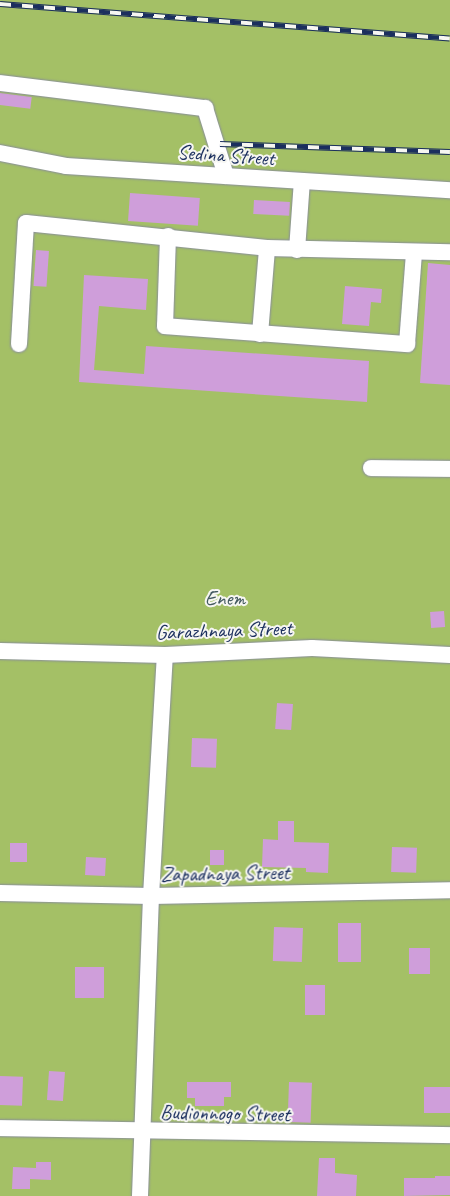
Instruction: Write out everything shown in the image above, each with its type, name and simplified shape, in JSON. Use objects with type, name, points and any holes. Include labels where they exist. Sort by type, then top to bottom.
[{"type":"street","points":[[0,83],[205,108],[226,176]]},
{"type":"street","name":"Sedina Street","points":[[0,153],[66,166],[450,190]]},
{"type":"street","points":[[297,250],[302,181]]},
{"type":"street","points":[[19,344],[26,223],[168,236],[267,248],[450,252]]},
{"type":"street","points":[[168,236],[165,326],[407,344],[414,252]]},
{"type":"street","points":[[260,334],[267,248]]},
{"type":"street","points":[[371,468],[450,469]]},
{"type":"street","name":"Garazhnaya Street","points":[[0,651],[165,655],[312,648],[450,655]]},
{"type":"street","points":[[140,1196],[151,896],[165,655]]},
{"type":"street","name":"Zapadnaya Street","points":[[0,893],[151,896],[450,890]]},
{"type":"street","name":"Budionnogo Street","points":[[0,1128],[450,1136]]},
{"type":"green space","name":"Enem","points":[[0,0],[450,0],[450,1196],[0,1196]]},
{"type":"building","points":[[0,93],[32,97],[30,109],[0,105]]},
{"type":"building","points":[[130,193],[200,198],[198,226],[128,221]]},
{"type":"building","points":[[254,200],[290,202],[289,216],[253,214]]},
{"type":"building","points":[[36,250],[49,251],[46,287],[33,286]]},
{"type":"building","points":[[428,263],[450,265],[450,385],[420,383]]},
{"type":"building","points":[[84,275],[148,279],[146,310],[99,306],[94,370],[144,374],[146,346],[369,361],[367,402],[79,382]]},
{"type":"building","points":[[345,286],[382,289],[381,303],[371,302],[369,326],[342,324]]},
{"type":"building","points":[[444,611],[445,627],[431,628],[430,612]]},
{"type":"building","points":[[277,703],[293,704],[291,730],[275,729]]},
{"type":"building","points":[[192,738],[217,739],[216,768],[191,767]]},
{"type":"building","points":[[278,821],[294,821],[294,842],[329,843],[328,873],[306,872],[306,868],[262,867],[263,839],[278,840]]},
{"type":"building","points":[[10,843],[27,843],[27,862],[10,862]]},
{"type":"building","points":[[392,847],[417,848],[416,873],[391,872]]},
{"type":"building","points":[[210,850],[224,850],[224,865],[210,865]]},
{"type":"building","points":[[86,857],[106,858],[105,876],[85,875]]},
{"type":"building","points":[[338,923],[361,923],[361,962],[338,962]]},
{"type":"building","points":[[274,927],[303,928],[302,962],[273,961]]},
{"type":"building","points":[[409,948],[430,948],[430,974],[409,974]]},
{"type":"building","points":[[75,967],[104,967],[104,998],[75,998]]},
{"type":"building","points":[[305,985],[325,985],[325,1015],[305,1015]]},
{"type":"building","points":[[49,1071],[65,1072],[63,1101],[47,1100]]},
{"type":"building","points":[[0,1076],[23,1077],[22,1106],[0,1105]]},
{"type":"building","points":[[187,1082],[231,1082],[231,1097],[224,1097],[224,1106],[195,1106],[195,1098],[187,1098]]},
{"type":"building","points":[[289,1082],[312,1083],[311,1123],[288,1122]]},
{"type":"building","points":[[424,1087],[450,1087],[450,1113],[424,1113]]},
{"type":"building","points":[[319,1158],[335,1158],[335,1173],[357,1175],[356,1196],[317,1196]]},
{"type":"building","points":[[36,1162],[51,1162],[51,1180],[30,1179],[30,1189],[12,1189],[13,1167],[36,1168]]},
{"type":"building","points":[[435,1176],[450,1176],[450,1195],[404,1196],[404,1178],[435,1178]]},
{"type":"railway","points":[[0,4],[450,39]]},
{"type":"railway","points":[[220,144],[450,152]]}]
